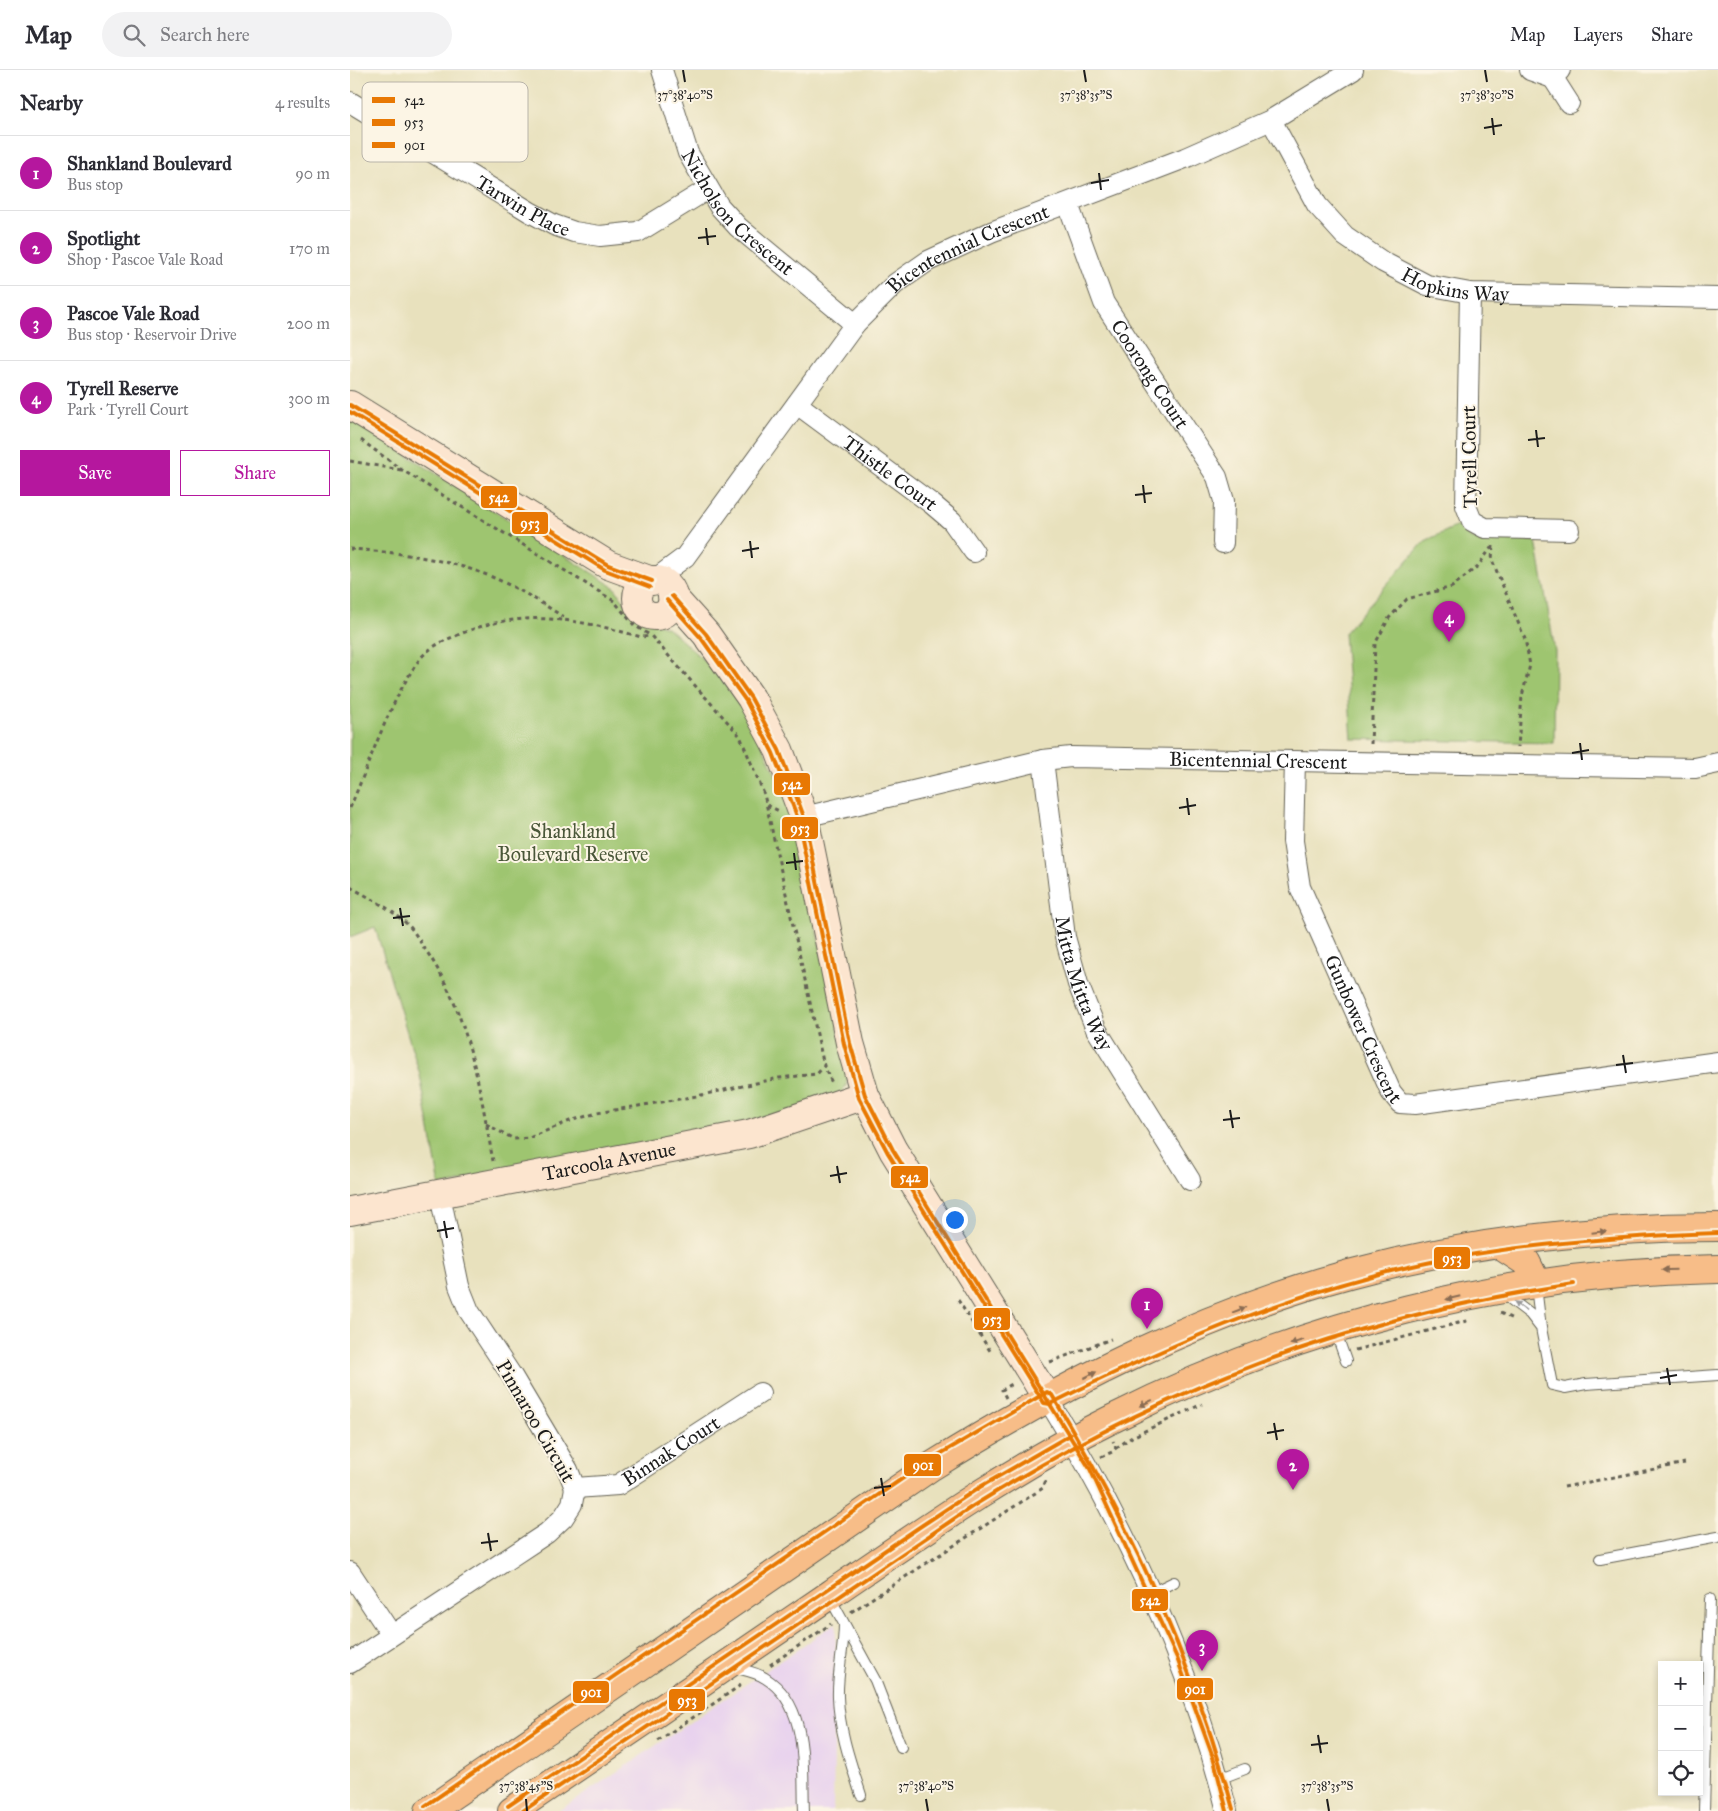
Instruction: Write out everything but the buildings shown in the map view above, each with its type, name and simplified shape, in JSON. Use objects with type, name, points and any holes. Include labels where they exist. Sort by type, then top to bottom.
[{"type":"main road","points":[[429,1811],[925,1471],[1047,1398],[1153,1346],[1229,1314],[1287,1293],[1407,1260],[1498,1244],[1604,1231],[1718,1227]]},
{"type":"main road","points":[[1498,1244],[1526,1262],[1536,1282]]},
{"type":"main road","points":[[512,1811],[983,1492],[1073,1440],[1197,1379],[1341,1348],[1386,1314],[1504,1302],[1536,1282],[1651,1270],[1718,1269]]},
{"type":"street","name":"Nicholson Crescent","points":[[662,70],[688,153],[708,189],[738,227],[856,324]]},
{"type":"street","name":"Bicentennial Crescent","points":[[657,600],[685,557],[856,324],[894,284],[928,261],[991,232],[1185,158],[1271,120],[1353,70]]},
{"type":"street","points":[[1530,70],[1557,74],[1569,102]]},
{"type":"street","name":"Tarwin Place","points":[[350,102],[362,109]]},
{"type":"street","name":"Hopkins Way","points":[[1271,120],[1317,205],[1345,236],[1383,262],[1427,285],[1470,293],[1718,298]]},
{"type":"street","name":"Tarwin Place","points":[[448,162],[554,226],[574,232],[600,236],[638,232],[708,189]]},
{"type":"street","name":"Coorong Court","points":[[1068,204],[1104,304],[1217,477],[1224,501],[1223,543]]},
{"type":"street","name":"Tyrell Court","points":[[1470,293],[1466,506],[1472,521],[1485,528],[1492,537],[1569,530]]},
{"type":"street","name":"Thistle Court","points":[[797,404],[932,504],[952,521],[974,552]]},
{"type":"street","points":[[350,405],[608,565],[706,634],[751,698],[780,750],[804,817],[850,1043],[853,1099],[893,1150],[1017,1379],[1047,1398],[1090,1469],[1149,1594],[1186,1680],[1219,1779],[1227,1811]]},
{"type":"street","name":"Bicentennial Crescent","points":[[804,817],[1043,760],[1071,757],[1695,768],[1718,762]]},
{"type":"street","name":"Mitta Mitta Way","points":[[1043,760],[1065,937],[1078,984],[1096,1029],[1190,1180]]},
{"type":"street","name":"Gunbower Crescent","points":[[1295,761],[1293,841],[1300,886],[1391,1092],[1400,1103],[1415,1104],[1718,1062]]},
{"type":"street","name":"Tarcoola Avenue","points":[[350,1211],[498,1184],[749,1134],[853,1099]]},
{"type":"street","name":"Pinnaroo Circuit","points":[[350,1663],[391,1634],[547,1533],[563,1518],[572,1504],[575,1488],[568,1470],[512,1376],[469,1311],[459,1286],[440,1195]]},
{"type":"street","name":"Binnak Court","points":[[575,1488],[618,1485],[765,1390]]},
{"type":"street","points":[[350,1572],[391,1634]]},
{"type":"lane","points":[[1536,1282],[1541,1328],[1552,1384],[1564,1388],[1586,1384],[1718,1375]]},
{"type":"lane","points":[[1504,1302],[1530,1314],[1541,1328]]},
{"type":"lane","points":[[1600,1559],[1718,1538]]},
{"type":"lane","points":[[1149,1594],[1174,1582]]},
{"type":"lane","points":[[829,1595],[859,1647],[875,1680],[901,1747]]},
{"type":"lane","points":[[1704,1811],[1710,1599]]},
{"type":"lane","points":[[844,1624],[844,1646],[838,1698],[843,1731],[860,1795]]},
{"type":"lane","points":[[726,1665],[764,1678],[782,1692],[788,1701],[794,1713],[800,1738],[804,1811]]},
{"type":"lane","points":[[1219,1779],[1245,1769]]},
{"type":"path","points":[[357,437],[402,470],[614,601],[634,625],[657,600]]},
{"type":"path","points":[[350,461],[402,470]]},
{"type":"path","points":[[1371,762],[1375,644],[1389,618],[1407,599],[1452,587],[1478,566],[1492,537]]},
{"type":"path","points":[[1492,537],[1492,560],[1525,639],[1530,665],[1522,696],[1516,765]]},
{"type":"path","points":[[350,549],[439,562],[491,577],[533,597],[566,619]]},
{"type":"path","points":[[350,808],[400,692],[420,660],[430,648],[453,636],[494,622],[521,619],[566,619],[641,637],[657,600]]},
{"type":"path","points":[[657,600],[740,736],[764,794],[824,1066],[853,1099]]},
{"type":"path","points":[[350,887],[386,906],[411,928],[438,968],[454,1004],[475,1065],[498,1184]]},
{"type":"path","points":[[486,1124],[514,1139],[530,1138],[570,1121],[597,1113],[697,1096],[779,1078],[817,1074],[824,1066]]},
{"type":"path","points":[[953,1292],[977,1334],[993,1356]]},
{"type":"path","points":[[1341,1348],[1456,1325],[1475,1318]]},
{"type":"path","points":[[1016,1415],[1002,1390],[1017,1379],[1054,1360],[1059,1360],[1112,1339]]},
{"type":"path","points":[[1116,1448],[1132,1436],[1208,1401]]},
{"type":"path","points":[[1564,1487],[1685,1463]]},
{"type":"shaded area","points":[[836,1623],[833,1811],[558,1811],[577,1799]]},
{"type":"green space","name":"Shankland Boulevard Reserve","points":[[350,419],[614,587],[637,618],[667,627],[709,665],[745,707],[788,802],[848,1073],[846,1086],[838,1096],[747,1126],[440,1186],[420,1075],[375,927],[350,937]]},
{"type":"green space","points":[[1457,526],[1472,539],[1536,541],[1555,651],[1554,743],[1352,739],[1344,633],[1425,541]]},
{"type":"transit line","name":"542","points":[[350,405],[608,565],[652,581]]},
{"type":"transit line","name":"953","points":[[350,412],[605,570],[650,587]]},
{"type":"transit line","name":"542","points":[[672,596],[706,634],[751,698],[779,750],[804,817],[850,1043],[865,1095],[893,1150],[1090,1469],[1177,1658],[1214,1760],[1227,1811]]},
{"type":"transit line","name":"953","points":[[667,600],[701,638],[746,701],[773,753],[798,819],[844,1044],[859,1098],[888,1153],[1044,1403],[1050,1404],[1148,1357],[1198,1336],[1300,1297],[1352,1281],[1404,1268],[1491,1252],[1620,1238],[1718,1233]]},
{"type":"transit line","name":"953","points":[[523,1811],[973,1506],[1044,1464],[1116,1426],[1188,1392],[1261,1362],[1337,1337],[1413,1315],[1492,1298],[1574,1284]]},
{"type":"transit line","name":"901","points":[[425,1806],[928,1461],[1047,1392],[1052,1395],[1108,1495],[1134,1545],[1157,1596],[1199,1700],[1233,1809]]},
{"type":"transit line","name":"901","points":[[508,1806],[980,1487],[1070,1435]]},
{"type":"place","name":"Tyrell Reserve","points":[[1449,642]]},
{"type":"place","name":"Shankland Boulevard","points":[[1147,1329]]},
{"type":"place","name":"Spotlight","points":[[1293,1490]]},
{"type":"place","name":"Pascoe Vale Road","points":[[1202,1671]]}]
